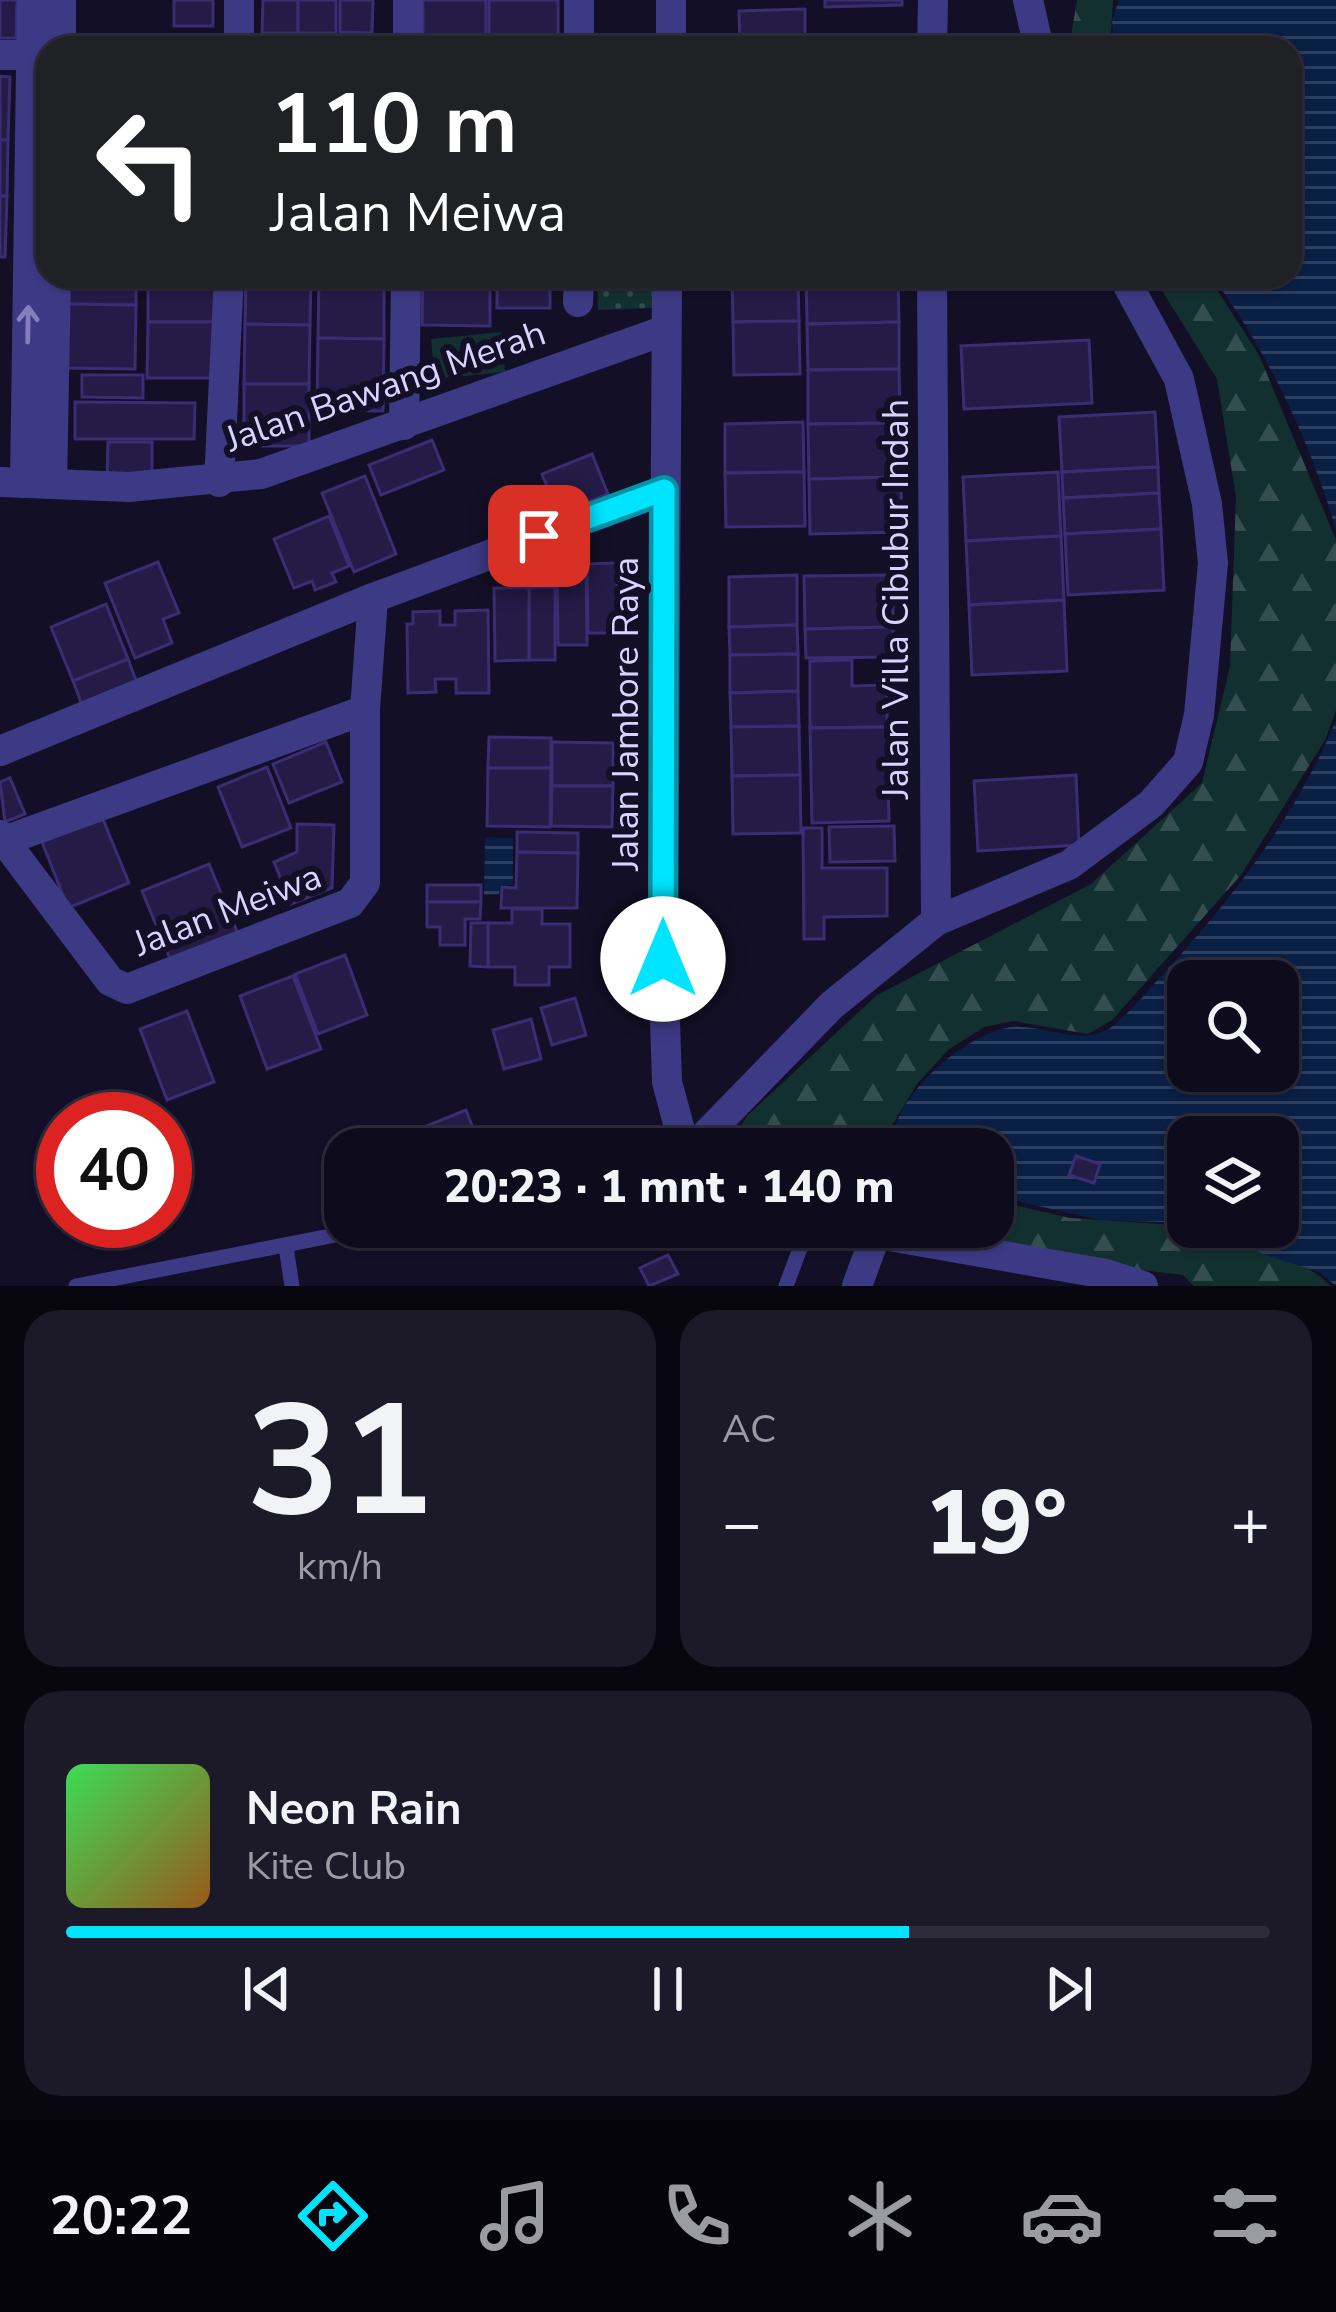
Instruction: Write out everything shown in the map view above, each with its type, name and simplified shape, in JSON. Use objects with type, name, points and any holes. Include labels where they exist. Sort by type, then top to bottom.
[{"type":"street","name":"Jalan Bawang Merah","points":[[32,0],[43,36]]},
{"type":"street","name":"Jalan Bawang Merah","points":[[52,36],[61,0]]},
{"type":"street","points":[[238,0],[239,36]]},
{"type":"street","points":[[408,0],[408,36]]},
{"type":"street","points":[[579,0],[579,36]]},
{"type":"street","points":[[671,0],[671,36]]},
{"type":"street","points":[[932,36],[933,0]]},
{"type":"street","points":[[1028,0],[1036,36]]},
{"type":"street","points":[[0,55],[36,54]]},
{"type":"street","name":"Jalan Bawang Merah","points":[[40,390],[42,288]]},
{"type":"street","name":"Jalan Bawang Merah","points":[[54,288],[26,483],[219,482],[261,474],[666,330]]},
{"type":"street","points":[[219,482],[228,288]]},
{"type":"street","points":[[404,425],[406,288]]},
{"type":"street","name":"Jalan Jambore Raya","points":[[667,288],[665,1056],[679,1128]]},
{"type":"street","name":"Jalan Villa Cibubur Indah","points":[[932,288],[936,921]]},
{"type":"street","points":[[709,1128],[832,1005],[936,921],[1070,865],[1150,803],[1176,778],[1194,746],[1213,563],[1207,505],[1179,379],[1130,288]]},
{"type":"street","points":[[0,751],[373,598],[664,490]]},
{"type":"street","name":"Jalan Meiwa","points":[[365,710],[2,838],[110,981],[140,987],[350,903],[362,892],[365,710],[373,598]]},
{"type":"street","points":[[857,1286],[876,1248]]},
{"type":"street","points":[[954,1248],[1106,1274],[1143,1286]]},
{"type":"lane","points":[[76,1286],[324,1239]]},
{"type":"lane","points":[[286,1247],[292,1286]]},
{"type":"lane","points":[[786,1286],[800,1248]]},
{"type":"green space","points":[[1077,0],[1113,0],[1111,36],[1071,36]]},
{"type":"green space","points":[[597,288],[655,288],[655,308],[598,310]]},
{"type":"green space","points":[[1160,288],[1216,288],[1259,355],[1336,540],[1336,710],[1325,740],[1241,875],[1112,1020],[1088,1034],[1013,1021],[984,1027],[948,1050],[917,1084],[891,1128],[740,1128],[747,1116],[877,995],[1091,884],[1202,783],[1230,666],[1236,497],[1217,379]]},
{"type":"green space","points":[[501,332],[505,372],[435,379],[431,339]]},
{"type":"green space","points":[[1014,1205],[1070,1218],[1167,1224],[1167,1248],[1254,1248],[1304,1267],[1330,1286],[1194,1286],[1183,1275],[957,1248],[1014,1248]]},
{"type":"water","points":[[1119,0],[1336,0],[1336,530],[1285,397],[1220,288],[1302,288],[1302,36],[1114,36],[1112,21]]},
{"type":"water","points":[[1336,720],[1336,1286],[1319,1272],[1250,1248],[1299,1248],[1299,1116],[1167,1116],[1167,1222],[1101,1220],[1014,1201],[1014,1128],[895,1128],[915,1091],[974,1041],[1012,1027],[1074,1035],[1099,1033],[1124,1016],[1167,969],[1167,1092],[1299,1092],[1299,960],[1175,960],[1237,887],[1302,790]]},
{"type":"water","points":[[485,837],[513,838],[513,885],[500,885],[499,895],[484,895]]},
{"type":"building","points":[[0,0],[17,0],[16,38],[0,38]]},
{"type":"building","points":[[174,0],[213,0],[213,26],[174,26]]},
{"type":"building","points":[[263,0],[298,0],[298,33],[262,33]]},
{"type":"building","points":[[298,0],[336,0],[336,33],[298,33]]},
{"type":"building","points":[[340,0],[373,0],[372,33],[340,32]]},
{"type":"building","points":[[423,0],[486,0],[486,36],[423,36]]},
{"type":"building","points":[[489,0],[558,0],[558,36],[489,36]]},
{"type":"building","points":[[825,0],[902,0],[902,5],[825,7]]},
{"type":"building","points":[[805,9],[805,36],[740,36],[739,11]]},
{"type":"building","points":[[0,76],[10,77],[8,140],[0,140]]},
{"type":"building","points":[[0,140],[8,140],[7,196],[0,196]]},
{"type":"building","points":[[0,196],[7,196],[5,257],[0,257]]},
{"type":"building","points":[[63,288],[136,288],[136,305],[63,304]]},
{"type":"building","points":[[148,288],[221,288],[221,322],[148,322]]},
{"type":"building","points":[[246,288],[311,288],[310,325],[245,324]]},
{"type":"building","points":[[319,288],[384,288],[384,339],[318,338]]},
{"type":"building","points":[[423,288],[490,288],[490,326],[422,325]]},
{"type":"building","points":[[497,288],[550,288],[550,308],[497,308]]},
{"type":"building","points":[[732,288],[798,288],[799,321],[733,322]]},
{"type":"building","points":[[806,288],[898,288],[899,322],[807,324]]},
{"type":"building","points":[[63,304],[136,305],[135,369],[62,368]]},
{"type":"building","points":[[799,321],[800,374],[734,375],[733,322]]},
{"type":"building","points":[[148,322],[221,322],[220,378],[147,378]]},
{"type":"building","points":[[899,322],[899,369],[808,370],[807,324]]},
{"type":"building","points":[[245,324],[310,325],[309,384],[244,384]]},
{"type":"building","points":[[318,338],[384,339],[383,411],[317,410]]},
{"type":"building","points":[[1089,340],[1092,403],[964,409],[961,346]]},
{"type":"building","points":[[899,369],[900,423],[808,424],[808,370]]},
{"type":"building","points":[[82,375],[143,375],[143,398],[82,397]]},
{"type":"building","points":[[244,384],[309,384],[309,446],[244,446]]},
{"type":"building","points":[[75,402],[195,403],[194,439],[75,439]]},
{"type":"building","points":[[1155,412],[1158,467],[1062,472],[1059,417]]},
{"type":"building","points":[[803,422],[804,472],[725,473],[725,424]]},
{"type":"building","points":[[900,423],[901,477],[809,479],[808,424]]},
{"type":"building","points":[[432,440],[444,470],[381,495],[369,465]]},
{"type":"building","points":[[108,442],[152,442],[152,479],[107,479]]},
{"type":"building","points":[[592,454],[608,494],[558,514],[542,474]]},
{"type":"building","points":[[1158,467],[1159,493],[1063,498],[1062,472]]},
{"type":"building","points":[[804,472],[805,526],[726,527],[725,473]]},
{"type":"building","points":[[1058,472],[1061,536],[966,541],[963,477]]},
{"type":"building","points":[[365,476],[396,554],[354,572],[322,493]]},
{"type":"building","points":[[901,477],[902,532],[810,534],[809,479]]},
{"type":"building","points":[[1159,493],[1161,529],[1065,534],[1063,498]]},
{"type":"building","points":[[329,516],[349,566],[332,573],[336,582],[315,590],[312,581],[294,588],[274,539]]},
{"type":"building","points":[[1161,529],[1164,590],[1068,595],[1065,534]]},
{"type":"building","points":[[1061,536],[1064,600],[969,605],[966,541]]},
{"type":"building","points":[[557,558],[586,558],[587,645],[558,645]]},
{"type":"building","points":[[158,562],[179,613],[163,619],[172,643],[135,658],[105,583]]},
{"type":"building","points":[[617,563],[617,633],[588,633],[587,564]]},
{"type":"building","points":[[797,575],[797,625],[729,627],[729,577]]},
{"type":"building","points":[[893,575],[893,627],[805,629],[804,576]]},
{"type":"building","points":[[555,587],[555,660],[529,660],[529,588]]},
{"type":"building","points":[[494,588],[529,588],[529,660],[495,661]]},
{"type":"building","points":[[1064,600],[1067,671],[972,675],[969,605]]},
{"type":"building","points":[[106,604],[128,659],[73,681],[51,627]]},
{"type":"building","points":[[488,610],[489,693],[456,693],[456,679],[435,679],[436,692],[408,693],[407,624],[413,624],[413,612],[440,611],[440,625],[455,625],[455,611]]},
{"type":"building","points":[[797,625],[798,654],[730,655],[729,627]]},
{"type":"building","points":[[893,627],[894,657],[806,658],[805,629]]},
{"type":"building","points":[[798,654],[798,691],[730,693],[730,655]]},
{"type":"building","points":[[128,659],[137,683],[82,705],[73,681]]},
{"type":"building","points":[[852,660],[852,686],[887,685],[887,727],[810,728],[810,661]]},
{"type":"building","points":[[798,691],[799,726],[731,727],[730,693]]},
{"type":"building","points":[[799,726],[800,775],[732,776],[731,727]]},
{"type":"building","points":[[887,727],[889,821],[812,823],[810,728]]},
{"type":"building","points":[[489,737],[551,738],[551,768],[488,768]]},
{"type":"building","points":[[326,742],[342,782],[289,803],[273,764]]},
{"type":"building","points":[[552,742],[613,743],[613,786],[552,786]]},
{"type":"building","points":[[267,767],[291,828],[242,847],[218,787]]},
{"type":"building","points":[[488,768],[551,768],[550,827],[487,826]]},
{"type":"building","points":[[800,775],[801,833],[733,834],[732,776]]},
{"type":"building","points":[[1076,775],[1079,845],[978,851],[974,781]]},
{"type":"building","points":[[10,778],[25,814],[5,822],[0,782]]},
{"type":"building","points":[[552,786],[613,786],[612,827],[551,826]]},
{"type":"building","points":[[102,817],[129,883],[68,908],[42,842]]},
{"type":"building","points":[[297,824],[334,825],[332,888],[291,904],[274,862],[297,852]]},
{"type":"building","points":[[894,826],[895,861],[830,862],[829,827]]},
{"type":"building","points":[[803,828],[822,828],[822,868],[887,868],[887,916],[824,917],[824,939],[804,939]]},
{"type":"building","points":[[517,832],[578,833],[578,853],[517,852]]},
{"type":"building","points":[[517,852],[578,853],[577,908],[501,908],[502,887],[516,888]]},
{"type":"building","points":[[209,864],[243,946],[176,973],[142,891]]},
{"type":"building","points":[[427,885],[481,885],[481,902],[427,902]]},
{"type":"building","points":[[427,902],[481,902],[480,919],[465,919],[465,945],[440,945],[440,927],[427,927]]},
{"type":"building","points":[[512,909],[542,909],[542,924],[570,924],[570,967],[549,967],[549,985],[515,985],[515,967],[488,967],[488,923],[512,923]]},
{"type":"building","points":[[471,923],[488,923],[488,967],[470,966]]},
{"type":"building","points":[[345,955],[367,1015],[318,1034],[295,974]]},
{"type":"building","points":[[293,976],[321,1049],[267,1069],[240,996]]},
{"type":"building","points":[[575,998],[586,1035],[552,1045],[541,1008]]},
{"type":"building","points":[[187,1011],[214,1082],[188,1092],[164,1092],[140,1029]]},
{"type":"building","points":[[531,1019],[541,1059],[504,1069],[493,1030]]},
{"type":"building","points":[[466,1110],[473,1128],[422,1128]]},
{"type":"building","points":[[1076,1156],[1100,1164],[1094,1183],[1069,1175]]},
{"type":"building","points":[[668,1255],[678,1274],[649,1286],[640,1268]]},
{"type":"route","points":[[539,536],[664,490],[663,959]]}]
